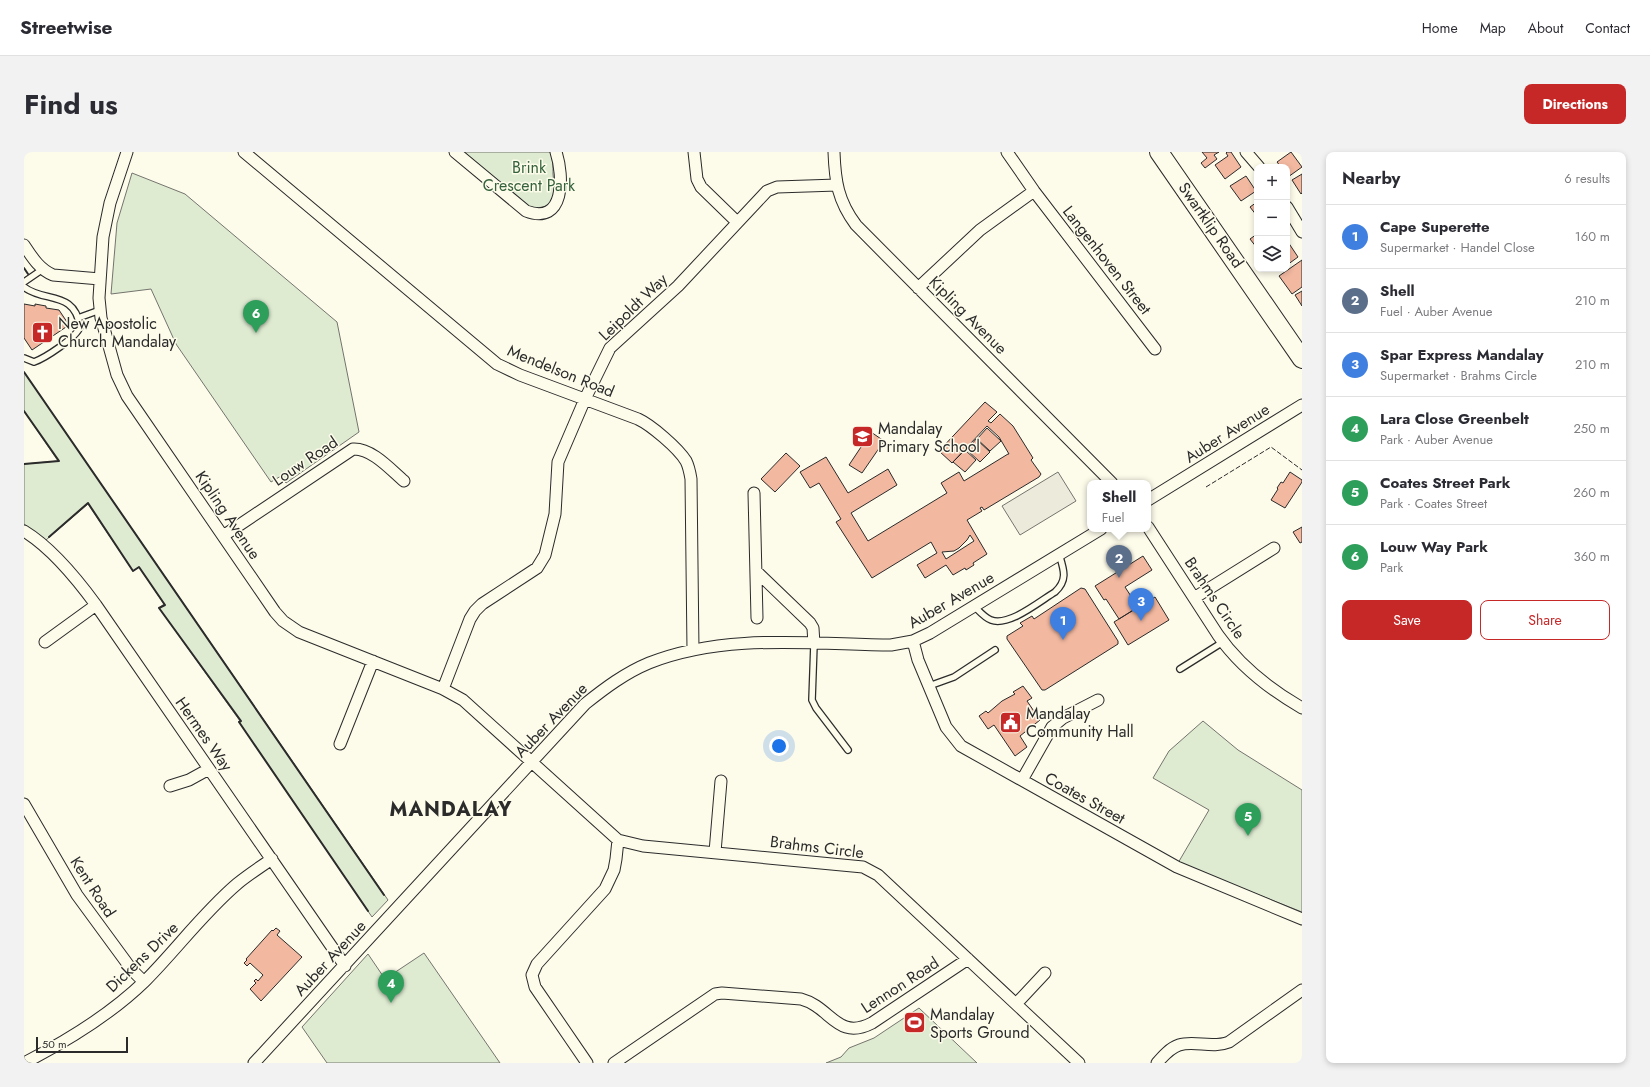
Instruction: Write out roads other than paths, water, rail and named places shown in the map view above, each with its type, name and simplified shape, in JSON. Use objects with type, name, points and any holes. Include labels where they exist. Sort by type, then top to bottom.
[{"type":"main road","name":"Swartklip Road","points":[[1159,152],[1302,359]]},
{"type":"street","name":"Kipling Avenue","points":[[127,152],[106,218],[100,279],[100,310],[109,347],[122,388],[275,612],[284,621],[299,632],[443,689],[463,700],[531,763]]},
{"type":"street","points":[[455,152],[526,211],[537,214],[549,211],[558,201],[560,196],[558,158],[556,152]]},
{"type":"street","points":[[694,152],[697,179],[701,187],[737,222]]},
{"type":"street","name":"Kipling Avenue","points":[[834,152],[837,185],[843,205],[856,224],[1109,480]]},
{"type":"street","name":"Langenhoven Street","points":[[1007,152],[1034,191],[1155,349]]},
{"type":"street","points":[[1246,152],[1256,164]]},
{"type":"street","name":"Mendelson Road","points":[[252,154],[498,364],[507,370],[647,423],[681,454],[689,467],[691,479],[693,650]]},
{"type":"street","name":"Leipoldt Way","points":[[443,689],[470,619],[475,611],[482,604],[537,568],[545,555],[556,514],[558,462],[585,399],[610,348],[678,286],[764,193],[777,187],[837,185]]},
{"type":"street","points":[[918,288],[980,230],[1034,191]]},
{"type":"street","points":[[1290,212],[1302,232]]},
{"type":"street","points":[[24,245],[36,262],[43,269],[53,275],[100,279]]},
{"type":"street","name":"Auber Avenue","points":[[1151,498],[1302,406]]},
{"type":"street","name":"Louw Road","points":[[223,536],[353,449],[359,448],[368,451],[404,481]]},
{"type":"street","points":[[754,493],[756,618]]},
{"type":"street","name":"Hermes Way","points":[[24,531],[44,547],[68,571],[96,605],[344,966]]},
{"type":"street","name":"Auber Avenue","points":[[254,1063],[585,704],[614,682],[649,663],[693,650],[723,645],[757,642],[891,646],[913,642],[1096,532]]},
{"type":"street","name":"Brahms Circle","points":[[1151,532],[1231,652],[1271,688],[1302,708]]},
{"type":"street","points":[[1194,598],[1274,548]]},
{"type":"street","points":[[756,571],[810,623],[813,628],[814,644]]},
{"type":"street","points":[[45,642],[96,605]]},
{"type":"street","name":"Coates Street","points":[[913,642],[946,727],[962,746],[1177,867],[1302,920]]},
{"type":"street","points":[[340,744],[373,661]]},
{"type":"street","points":[[1022,780],[1052,727],[1063,718],[1098,700]]},
{"type":"street","name":"Brahms Circle","points":[[531,763],[618,840],[643,846],[863,867],[869,869],[878,875],[1078,1063]]},
{"type":"street","points":[[170,786],[189,780],[209,769]]},
{"type":"street","points":[[715,852],[721,781]]},
{"type":"street","name":"Kent Road","points":[[24,804],[77,895],[132,970],[144,982]]},
{"type":"street","points":[[587,1063],[535,987],[532,975],[534,967],[593,904],[605,889],[614,870],[618,840]]},
{"type":"street","name":"Dickens Drive","points":[[24,1062],[87,1026],[111,1009],[144,982],[228,892],[246,877],[272,860]]},
{"type":"street","name":"Lennon Road","points":[[614,1063],[716,994],[722,993],[801,999],[813,1004],[846,1028],[858,1029],[872,1023],[968,959]]},
{"type":"street","points":[[1016,1004],[1045,973]]},
{"type":"street","points":[[1157,1063],[1165,1054],[1178,1046],[1185,1044],[1214,1046],[1229,1042],[1302,990]]},
{"type":"lane","points":[[24,282],[43,269]]},
{"type":"lane","points":[[24,287],[35,294],[63,300],[68,304],[78,318],[80,326],[75,335],[40,360],[34,362],[24,358]]},
{"type":"lane","points":[[78,318],[100,310]]},
{"type":"lane","points":[[974,606],[993,621],[1006,622],[1013,618],[1060,588],[1065,576],[1059,554]]},
{"type":"lane","points":[[1180,669],[1223,642]]},
{"type":"lane","points":[[814,644],[812,700],[816,708],[848,750]]},
{"type":"lane","points":[[929,686],[954,677],[995,650]]},
{"type":"place","name":"New Apostolic Church Mandalay","points":[[42,332]]},
{"type":"place","name":"Louw Way Park","points":[[256,333]]},
{"type":"place","name":"Mandalay Primary School","points":[[862,437]]},
{"type":"place","name":"Shell","points":[[1119,578]]},
{"type":"place","name":"Spar Express Mandalay","points":[[1141,621]]},
{"type":"place","name":"Cape Superette","points":[[1063,640]]},
{"type":"place","name":"Mandalay Community Hall","points":[[1011,722]]},
{"type":"place","name":"Coates Street Park","points":[[1248,836]]},
{"type":"place","name":"Lara Close Greenbelt","points":[[391,1003]]},
{"type":"place","name":"Mandalay Sports Ground","points":[[915,1023]]},
{"type":"district","name":"MANDALAY","points":[[451,809]]},
{"type":"park label","name":"Brink Crescent Park","points":[[529,176]]}]
